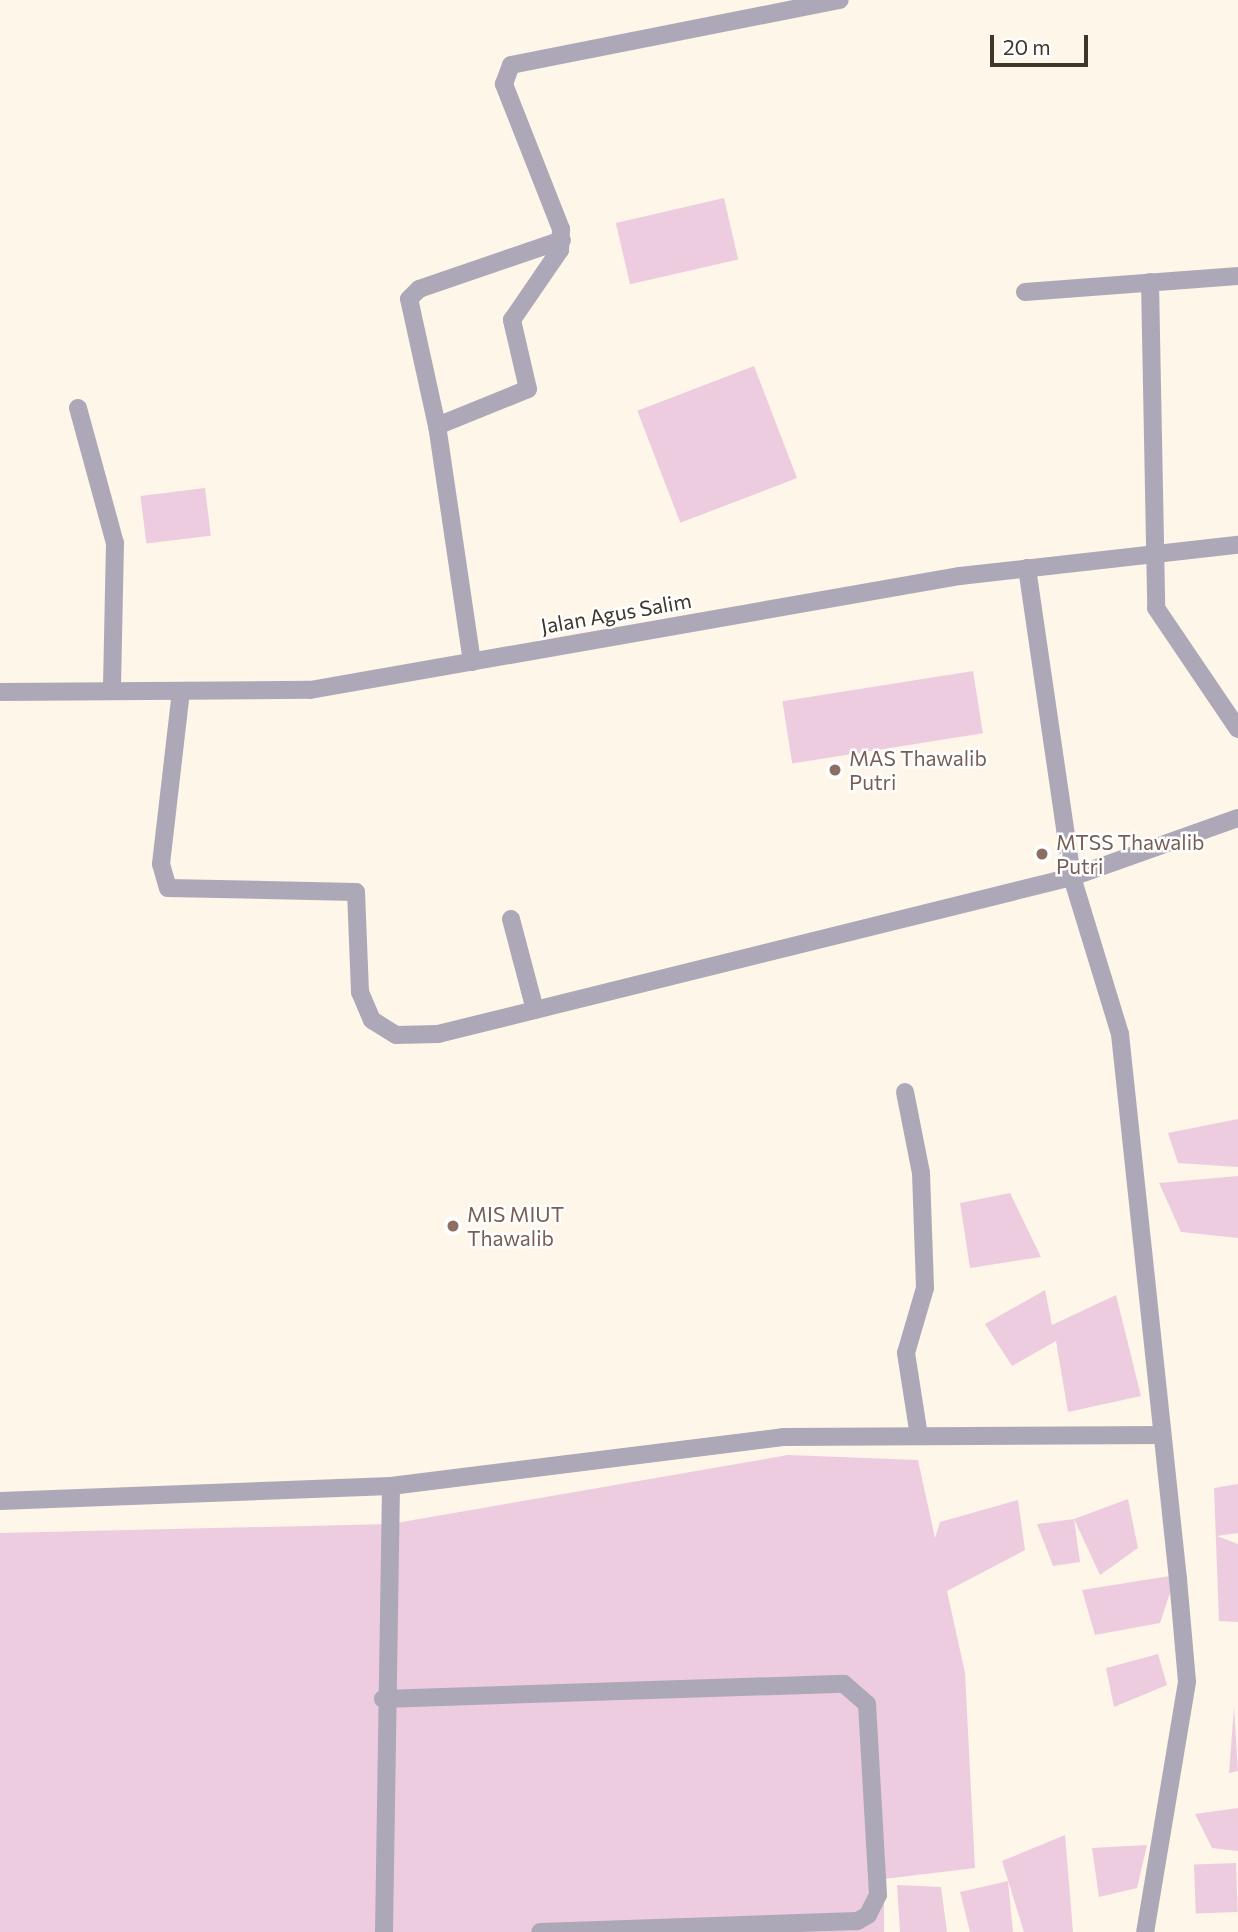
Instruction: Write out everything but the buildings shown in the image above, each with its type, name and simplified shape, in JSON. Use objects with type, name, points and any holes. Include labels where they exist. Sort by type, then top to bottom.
[{"type":"street","points":[[562,240],[504,84],[511,65],[840,0]]},
{"type":"street","points":[[438,426],[528,389],[512,320],[562,240]]},
{"type":"street","points":[[472,662],[438,426],[409,299],[419,289],[562,240]]},
{"type":"street","points":[[1025,292],[1238,276]]},
{"type":"street","points":[[1150,282],[1156,608],[1238,729]]},
{"type":"street","points":[[78,408],[115,544],[112,691]]},
{"type":"street","name":"Jalan Agus Salim","points":[[0,692],[310,690],[1027,568],[1154,552],[1238,545]]},
{"type":"street","points":[[1027,568],[1072,877],[1120,1034],[1187,1682],[1144,1932]]},
{"type":"street","points":[[181,691],[161,864],[168,888],[356,892],[360,992],[372,1020],[396,1035],[439,1034],[1072,877],[1238,818]]},
{"type":"street","points":[[511,919],[535,1010]]},
{"type":"street","points":[[905,1092],[921,1173],[926,1288],[906,1353],[919,1436]]},
{"type":"street","points":[[0,1502],[391,1486],[783,1437],[1162,1435]]},
{"type":"street","points":[[384,1932],[383,1699],[391,1486]]},
{"type":"street","points":[[383,1699],[844,1685],[867,1704],[878,1895],[868,1915],[857,1921],[540,1932]]},
{"type":"place","name":"MAS Thawalib Putri","points":[[835,770]]},
{"type":"place","name":"MTSS Thawalib Putri","points":[[1042,854]]},
{"type":"place","name":"MIS MIUT Thawalib","points":[[453,1226]]}]
